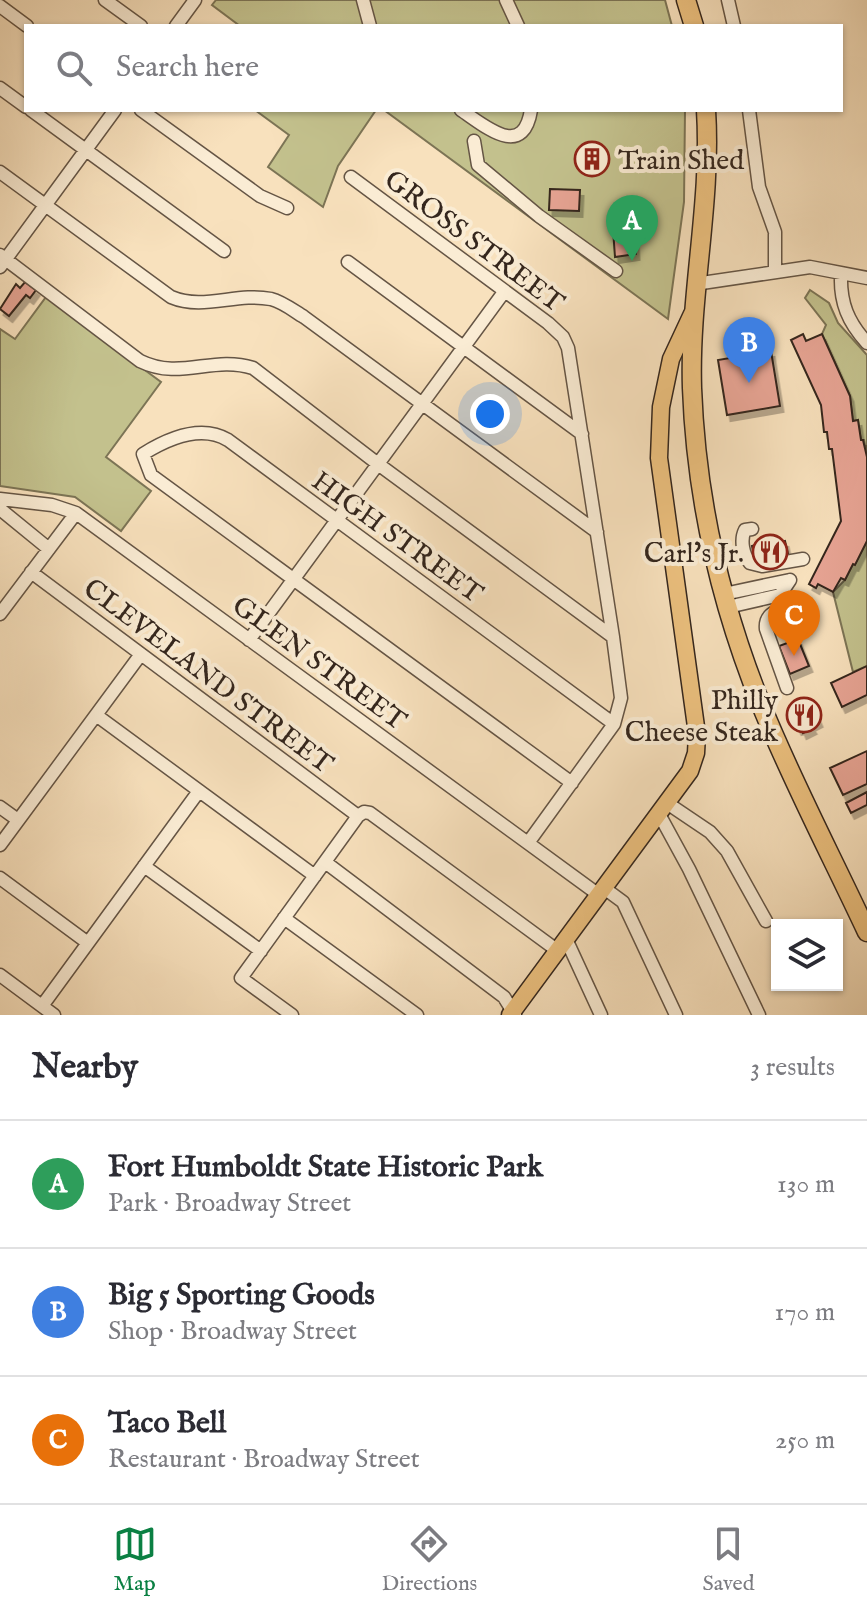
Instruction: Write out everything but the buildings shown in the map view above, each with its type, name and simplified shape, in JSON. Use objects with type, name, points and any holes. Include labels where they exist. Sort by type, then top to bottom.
[{"type":"highway","points":[[686,0],[693,24]]},
{"type":"highway","points":[[706,112],[707,156],[693,313],[692,390],[705,507],[726,601],[762,707],[867,932]]},
{"type":"main road","points":[[513,1014],[690,771],[696,753],[697,734],[659,458],[661,407],[671,359],[693,313]]},
{"type":"main road","points":[[661,407],[674,386],[681,385],[692,390]]},
{"type":"street","points":[[105,0],[138,24]]},
{"type":"street","points":[[177,24],[195,0]]},
{"type":"street","points":[[363,0],[369,24]]},
{"type":"street","points":[[506,0],[517,24]]},
{"type":"street","points":[[728,0],[734,24]]},
{"type":"street","points":[[0,6],[24,24]]},
{"type":"street","points":[[0,88],[24,105]]},
{"type":"street","points":[[34,112],[224,251]]},
{"type":"street","points":[[114,112],[2,260],[140,361],[164,370],[229,363],[253,368],[613,637]]},
{"type":"street","points":[[144,112],[260,196],[287,208]]},
{"type":"street","points":[[464,112],[496,133],[508,137],[520,134],[530,112]]},
{"type":"street","points":[[749,112],[759,187],[775,232],[775,272]]},
{"type":"street","points":[[474,141],[478,165],[539,216],[616,271]]},
{"type":"street","points":[[0,172],[171,297],[185,303],[258,298],[279,302],[304,317],[597,532]]},
{"type":"street","name":"GROSS STREET","points":[[351,177],[563,337],[568,348],[613,637],[621,698],[614,724]]},
{"type":"street","points":[[348,262],[582,434]]},
{"type":"street","points":[[695,284],[810,267],[867,278]]},
{"type":"street","points":[[841,275],[842,302],[853,327],[867,343]]},
{"type":"street","points":[[249,640],[504,292]]},
{"type":"street","name":"HIGH STREET","points":[[293,580],[151,475],[143,454],[159,444],[189,434],[220,435],[614,724]]},
{"type":"street","name":"GLEN STREET","points":[[0,499],[52,505],[76,513],[528,843],[623,902],[676,1015]]},
{"type":"street","points":[[0,509],[49,549]]},
{"type":"street","points":[[0,614],[76,513]]},
{"type":"street","points":[[752,529],[745,530],[742,536],[745,555],[750,563],[762,566],[803,559]]},
{"type":"street","name":"CLEVELAND STREET","points":[[31,572],[358,816],[364,812],[370,813],[562,945]]},
{"type":"street","points":[[293,580],[572,783]]},
{"type":"street","points":[[787,688],[766,629],[766,619],[770,613],[794,607],[800,606],[807,611]]},
{"type":"street","points":[[0,845],[141,654]]},
{"type":"street","points":[[96,715],[315,876]]},
{"type":"street","points":[[528,843],[614,724]]},
{"type":"street","points":[[0,975],[49,1012],[88,943],[199,791]]},
{"type":"street","points":[[0,807],[18,820]]},
{"type":"street","points":[[663,808],[710,832],[727,851],[766,921]]},
{"type":"street","points":[[663,808],[759,1015]]},
{"type":"street","points":[[292,1015],[241,978],[358,816]]},
{"type":"street","points":[[325,862],[504,997],[513,1014]]},
{"type":"street","points":[[144,866],[261,951]]},
{"type":"street","points":[[0,878],[88,943]]},
{"type":"street","points":[[284,918],[417,1015]]},
{"type":"street","points":[[562,945],[601,1015]]},
{"type":"shaded area","points":[[216,0],[665,0],[671,24],[237,24],[212,5]]},
{"type":"shaded area","points":[[258,112],[375,112],[338,166],[323,207],[268,167],[289,135]]},
{"type":"shaded area","points":[[387,112],[685,112],[684,202],[668,319]]},
{"type":"shaded area","points":[[810,290],[829,303],[838,323],[867,355],[867,457],[858,420],[853,421],[850,396],[822,334],[826,325],[805,298]]},
{"type":"shaded area","points":[[46,297],[161,382],[106,457],[151,491],[121,531],[75,497],[0,486],[0,329],[15,339]]},
{"type":"shaded area","points":[[867,541],[867,666],[853,672],[833,592],[845,580]]},
{"type":"place","name":"Train Shed","points":[[592,159]]},
{"type":"place","name":"Fort Humboldt State Historic Park","points":[[632,261]]},
{"type":"place","name":"Big 5 Sporting Goods","points":[[749,383]]},
{"type":"place","name":"Carl's Jr.","points":[[770,552]]},
{"type":"place","name":"Taco Bell","points":[[794,656]]},
{"type":"place","name":"Philly Cheese Steak","points":[[804,715]]}]
